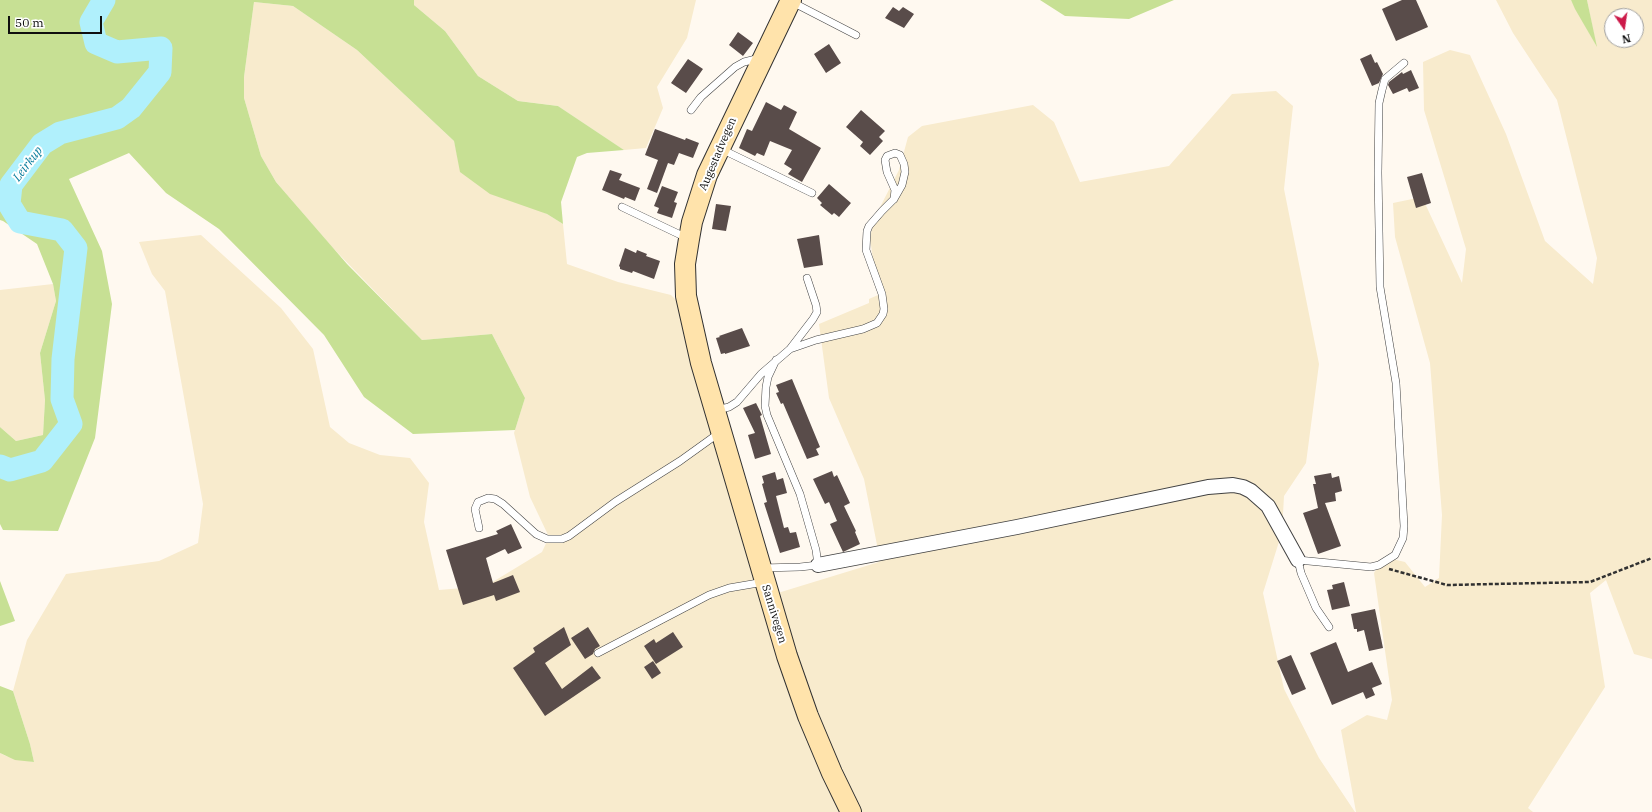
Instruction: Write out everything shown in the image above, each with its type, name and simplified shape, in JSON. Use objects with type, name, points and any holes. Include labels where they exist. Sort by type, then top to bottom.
[{"type":"main road","name":"Augestadvegen","points":[[715,410],[688,308],[685,264],[689,239],[707,175],[790,1]]},
{"type":"main road","name":"Sannivegen","points":[[715,410],[762,575],[787,656],[808,716],[832,773],[851,812]]},
{"type":"street","points":[[818,564],[1017,526],[1208,487],[1233,485],[1251,491],[1268,506],[1298,560]]},
{"type":"lane","points":[[790,1],[856,35]]},
{"type":"lane","points":[[691,110],[701,97],[735,67],[744,62],[762,58]]},
{"type":"lane","points":[[1329,627],[1316,608],[1301,573],[1298,560],[1362,567],[1379,565],[1395,555],[1400,546],[1404,526],[1396,383],[1380,287],[1378,173],[1379,103],[1382,90],[1385,79],[1404,63]]},
{"type":"lane","points":[[719,148],[812,193]]},
{"type":"lane","points":[[790,349],[816,340],[863,329],[877,323],[883,314],[884,309],[882,294],[866,250],[867,231],[869,226],[894,199],[902,185],[905,172],[900,155],[895,153],[887,156],[885,160],[887,172],[895,190],[894,199]]},
{"type":"lane","points":[[622,207],[689,239]]},
{"type":"lane","points":[[715,410],[728,407],[737,402],[776,360],[790,349],[813,319],[816,312],[816,305],[807,278]]},
{"type":"lane","points":[[598,653],[709,595],[762,575],[818,564],[816,550],[800,494],[767,415],[765,406],[768,377],[776,360]]},
{"type":"lane","points":[[479,528],[475,509],[478,502],[488,498],[495,499],[503,504],[536,534],[547,540],[570,536],[615,502],[680,461],[721,432]]},
{"type":"path","points":[[1379,565],[1447,585],[1590,582],[1652,558]]},
{"type":"shaded area","points":[[414,0],[696,0],[687,38],[657,87],[663,108],[646,148],[624,150],[558,106],[518,101],[478,76],[445,31],[414,5]]},
{"type":"shaded area","points":[[1496,0],[1571,0],[1596,45],[1587,0],[1652,0],[1652,659],[1634,654],[1606,580],[1590,593],[1605,687],[1528,808],[1533,812],[1356,812],[1341,730],[1367,715],[1387,720],[1392,700],[1374,573],[1384,557],[1405,562],[1425,587],[1439,578],[1442,515],[1430,363],[1395,237],[1393,203],[1422,197],[1462,283],[1466,249],[1424,110],[1423,62],[1450,50],[1470,55],[1506,134],[1545,241],[1593,284],[1597,258],[1557,100],[1513,33]]},
{"type":"shaded area","points":[[254,2],[293,6],[357,50],[454,141],[461,172],[547,214],[563,224],[567,264],[618,282],[671,295],[682,306],[768,596],[879,562],[864,479],[829,398],[819,324],[869,303],[869,299],[878,295],[870,238],[874,219],[899,170],[908,137],[922,126],[1033,105],[1054,122],[1080,182],[1169,166],[1232,94],[1276,91],[1293,106],[1284,189],[1319,364],[1306,463],[1284,496],[1282,532],[1263,593],[1284,689],[1319,758],[1355,812],[0,812],[0,753],[6,756],[34,762],[30,744],[13,691],[27,640],[66,574],[159,561],[198,543],[203,504],[165,291],[152,274],[139,242],[201,235],[281,308],[313,349],[330,427],[349,443],[380,455],[410,458],[429,483],[424,522],[439,590],[486,586],[542,552],[549,537],[530,497],[514,433],[525,398],[492,334],[422,340],[332,247],[276,182],[261,156],[244,98],[244,77]]},
{"type":"shaded area","points":[[53,284],[56,301],[40,353],[45,400],[43,435],[16,441],[0,427],[0,290]]},
{"type":"green space","points":[[0,0],[414,0],[414,5],[445,31],[478,76],[518,101],[558,106],[624,150],[587,153],[577,157],[561,202],[563,224],[547,214],[490,194],[460,172],[454,141],[357,50],[293,6],[254,2],[244,77],[244,98],[261,156],[276,182],[347,264],[422,340],[492,334],[525,398],[515,430],[413,434],[364,397],[324,335],[219,229],[166,193],[129,153],[69,179],[102,251],[112,304],[95,438],[58,531],[3,530],[0,524],[0,427],[16,441],[43,435],[45,400],[40,353],[56,301],[53,284],[37,244],[0,220]]},
{"type":"green space","points":[[1040,0],[1174,0],[1129,19],[1065,16]]},
{"type":"green space","points":[[1571,0],[1587,0],[1597,47],[1575,9]]},
{"type":"green space","points":[[0,581],[15,621],[0,626]]},
{"type":"green space","points":[[0,686],[13,691],[30,744],[34,762],[15,760],[0,753]]},
{"type":"building","points":[[1402,0],[1416,0],[1428,27],[1396,41],[1382,9]]},
{"type":"building","points":[[893,7],[899,11],[903,7],[914,14],[904,28],[885,18]]},
{"type":"building","points":[[738,32],[753,43],[743,56],[729,45]]},
{"type":"building","points":[[829,44],[841,63],[826,73],[814,54]]},
{"type":"building","points":[[1371,54],[1375,63],[1377,62],[1383,74],[1379,83],[1372,86],[1360,59]]},
{"type":"building","points":[[688,59],[703,69],[686,93],[671,83]]},
{"type":"building","points":[[1411,70],[1419,88],[1409,92],[1407,88],[1393,94],[1388,85],[1389,82],[1402,72],[1403,74]]},
{"type":"building","points":[[766,102],[781,110],[784,105],[797,112],[789,129],[821,148],[802,182],[788,174],[792,169],[784,164],[792,150],[770,141],[764,156],[757,153],[755,156],[739,148],[747,129],[752,131]]},
{"type":"building","points":[[861,110],[885,131],[879,137],[883,141],[870,155],[860,146],[863,142],[846,127]]},
{"type":"building","points":[[655,129],[685,140],[686,138],[699,143],[693,158],[679,153],[674,165],[668,163],[657,193],[647,189],[658,160],[645,155]]},
{"type":"building","points":[[610,170],[622,174],[619,180],[640,188],[635,201],[625,197],[624,199],[602,190]]},
{"type":"building","points":[[1422,173],[1431,203],[1416,208],[1407,177]]},
{"type":"building","points":[[829,184],[851,203],[839,217],[834,213],[832,215],[820,205],[822,203],[817,198]]},
{"type":"building","points":[[662,186],[678,192],[674,202],[677,203],[672,218],[657,213],[659,208],[654,206]]},
{"type":"building","points":[[716,204],[731,206],[726,231],[712,229]]},
{"type":"building","points":[[819,235],[823,265],[804,268],[797,239]]},
{"type":"building","points":[[625,248],[636,253],[637,250],[647,254],[646,256],[660,261],[654,279],[633,271],[632,273],[620,269],[619,266]]},
{"type":"building","points":[[742,328],[750,346],[721,354],[716,338]]},
{"type":"building","points":[[792,379],[820,447],[816,449],[819,455],[807,459],[783,403],[781,404],[776,393],[779,392],[776,385]]},
{"type":"building","points":[[756,403],[762,415],[760,416],[771,454],[755,459],[748,435],[755,433],[743,408]]},
{"type":"building","points":[[832,471],[834,477],[837,475],[850,503],[844,506],[856,531],[855,532],[860,544],[843,552],[830,524],[837,521],[829,502],[825,504],[813,479]]},
{"type":"building","points":[[775,472],[777,480],[783,478],[787,493],[776,496],[784,528],[788,527],[790,533],[796,532],[800,547],[780,553],[764,503],[767,502],[762,484],[764,483],[762,476]]},
{"type":"building","points":[[1331,473],[1332,478],[1339,476],[1342,491],[1335,493],[1336,501],[1325,503],[1341,546],[1318,554],[1303,513],[1318,508],[1313,484],[1316,484],[1314,476]]},
{"type":"building","points":[[511,524],[522,548],[508,554],[505,549],[486,558],[493,583],[513,575],[520,592],[496,601],[494,595],[463,605],[446,550],[498,534],[496,531]]},
{"type":"building","points":[[1344,582],[1350,606],[1332,610],[1327,590],[1333,589],[1332,585]]},
{"type":"building","points":[[1375,609],[1383,648],[1369,651],[1364,630],[1357,632],[1357,629],[1354,629],[1351,614]]},
{"type":"building","points":[[564,627],[571,645],[545,663],[562,689],[592,666],[601,678],[545,716],[513,668],[535,652],[533,648]]},
{"type":"building","points":[[588,627],[600,646],[595,649],[593,654],[585,659],[571,638]]},
{"type":"building","points":[[673,632],[683,647],[656,664],[644,646],[654,639],[656,643]]},
{"type":"building","points":[[1336,642],[1348,672],[1372,662],[1382,684],[1372,688],[1375,695],[1366,699],[1363,692],[1332,705],[1310,653]]},
{"type":"building","points":[[1291,655],[1306,689],[1292,695],[1277,661]]},
{"type":"building","points":[[653,661],[661,673],[652,679],[644,667]]},
{"type":"waterway","name":"Leirkup","points":[[0,466],[10,470],[42,461],[71,424],[62,399],[63,359],[76,248],[62,230],[20,222],[9,204],[11,185],[42,144],[60,133],[117,118],[131,108],[160,72],[161,48],[117,52],[96,43],[91,22],[104,0]]}]
